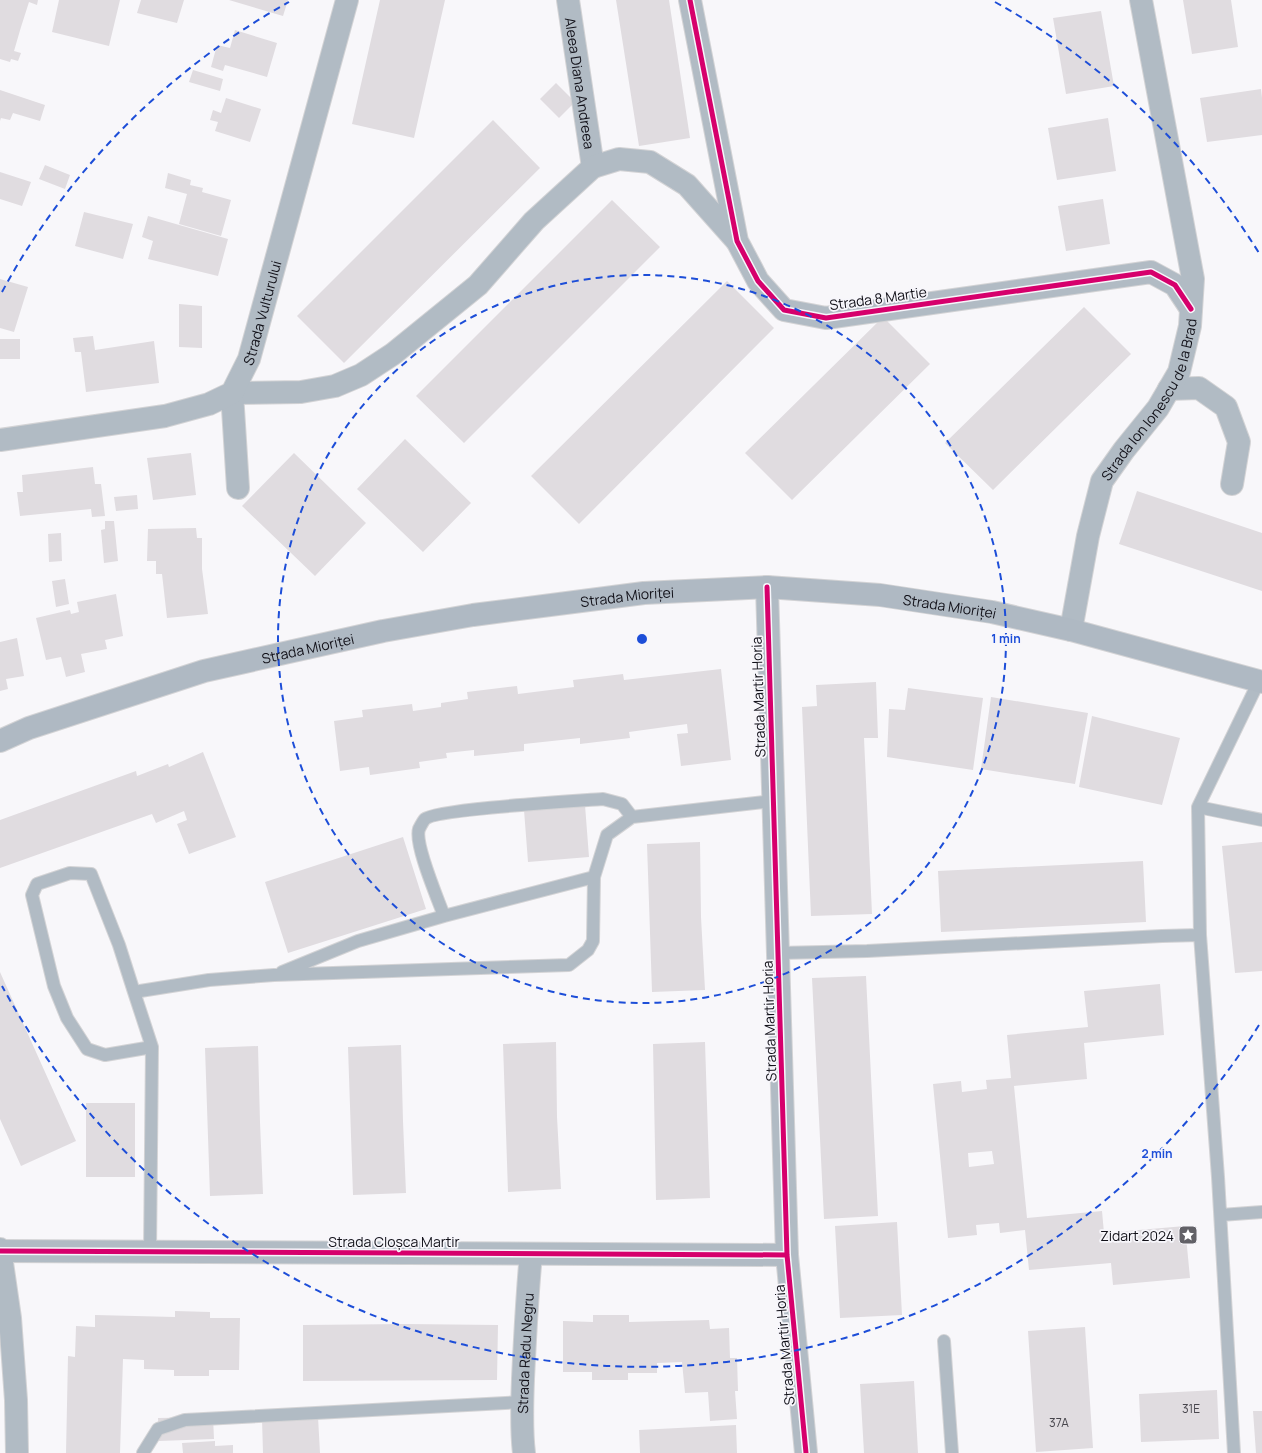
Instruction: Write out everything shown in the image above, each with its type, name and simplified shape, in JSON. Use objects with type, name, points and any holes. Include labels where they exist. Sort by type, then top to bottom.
[{"type":"main road","name":"Strada Mioriței","points":[[0,741],[29,728],[204,671],[383,631],[473,615],[644,593],[767,587],[880,595],[992,612],[1071,630],[1260,682]]},
{"type":"street","name":"Strada Vulturului","points":[[232,393],[249,359],[347,0]]},
{"type":"street","name":"Aleea Diana Andreea","points":[[568,0],[593,167]]},
{"type":"street","name":"Strada 8 Martie","points":[[690,0],[737,241],[758,281],[784,310],[826,318],[1151,272],[1175,285],[1191,309]]},
{"type":"street","name":"Strada Ion Ionescu de la Brad","points":[[1071,630],[1088,536],[1102,481],[1124,450],[1158,408],[1179,372],[1190,326],[1193,279],[1141,0]]},
{"type":"street","points":[[0,440],[165,416],[209,404],[232,393],[301,392],[335,386],[361,375],[393,354],[478,285],[534,221],[593,167],[619,159],[650,162],[687,185],[737,241]]},
{"type":"street","points":[[1169,388],[1199,388],[1226,407],[1239,442],[1232,484]]},
{"type":"street","points":[[232,393],[238,488]]},
{"type":"street","name":"Strada Martir Horia","points":[[767,587],[787,1255],[806,1453]]},
{"type":"street","points":[[0,1250],[10,1318],[16,1400],[17,1453]]},
{"type":"street","name":"Strada Cloșca Martir","points":[[0,1250],[150,1253],[787,1255]]},
{"type":"street","name":"Strada Radu Negru","points":[[524,1453],[522,1402],[525,1321],[531,1254]]},
{"type":"lane","points":[[1234,1453],[1221,1215],[1200,935],[1198,807],[1260,682]]},
{"type":"lane","points":[[444,916],[419,845],[419,830],[426,818],[436,814],[460,811],[603,799],[622,804],[632,817]]},
{"type":"lane","points":[[134,992],[209,980],[274,975],[569,965],[588,950],[593,941],[594,877],[607,835],[632,817],[773,801]]},
{"type":"lane","points":[[1198,807],[1262,820]]},
{"type":"lane","points":[[150,1253],[152,1047],[119,945],[91,874],[70,873],[37,884],[32,895],[54,986],[67,1018],[87,1049],[105,1055],[152,1047]]},
{"type":"lane","points":[[274,975],[358,941],[444,916],[594,877]]},
{"type":"lane","points":[[779,953],[867,951],[1200,935]]},
{"type":"lane","points":[[1221,1215],[1262,1212]]},
{"type":"lane","points":[[944,1341],[952,1453]]},
{"type":"lane","points":[[143,1453],[158,1429],[184,1420],[522,1402]]},
{"type":"building","points":[[0,0],[38,0],[37,5],[29,2],[14,51],[21,53],[18,61],[11,59],[10,62],[0,59]]},
{"type":"building","points":[[59,0],[120,0],[109,46],[52,32]]},
{"type":"building","points":[[141,0],[184,0],[177,23],[137,13]]},
{"type":"building","points":[[229,0],[288,0],[283,16]]},
{"type":"building","points":[[380,0],[445,0],[414,138],[352,124]]},
{"type":"building","points":[[616,0],[669,0],[690,138],[639,146]]},
{"type":"building","points":[[1183,0],[1231,0],[1238,47],[1192,54]]},
{"type":"building","points":[[1101,11],[1114,86],[1066,94],[1053,18]]},
{"type":"building","points":[[235,30],[277,43],[267,77],[225,65],[223,71],[211,67],[217,45],[230,48]]},
{"type":"building","points":[[193,70],[223,79],[220,91],[189,82]]},
{"type":"building","points":[[556,83],[575,102],[559,118],[540,99]]},
{"type":"building","points":[[1261,89],[1262,135],[1207,142],[1200,98]]},
{"type":"building","points":[[0,90],[45,105],[40,121],[13,113],[10,120],[1,118],[0,121]]},
{"type":"building","points":[[226,98],[261,109],[250,142],[215,131],[218,122],[210,120],[213,110],[221,113]]},
{"type":"building","points":[[1108,118],[1116,171],[1057,180],[1048,128]]},
{"type":"building","points":[[493,120],[540,168],[344,363],[297,316]]},
{"type":"building","points":[[45,165],[70,175],[65,189],[39,179]]},
{"type":"building","points":[[0,172],[31,182],[22,206],[0,199]]},
{"type":"building","points":[[168,173],[191,180],[190,185],[203,188],[202,192],[231,200],[221,236],[179,224],[187,194],[165,188]]},
{"type":"building","points":[[1103,199],[1110,244],[1066,251],[1058,206]]},
{"type":"building","points":[[612,200],[660,247],[464,443],[416,396]]},
{"type":"building","points":[[84,212],[133,224],[123,259],[75,246]]},
{"type":"building","points":[[148,216],[228,239],[218,276],[148,259],[153,241],[142,237]]},
{"type":"building","points":[[0,279],[28,287],[14,332],[0,328]]},
{"type":"building","points":[[727,281],[774,328],[579,524],[531,476]]},
{"type":"building","points":[[179,304],[202,306],[202,348],[179,347]]},
{"type":"building","points":[[1084,307],[1131,354],[993,490],[945,443]]},
{"type":"building","points":[[883,317],[930,364],[792,500],[745,453]]},
{"type":"building","points":[[93,336],[95,350],[154,341],[159,383],[86,392],[81,352],[75,352],[73,338]]},
{"type":"building","points":[[0,339],[20,339],[20,359],[0,359]]},
{"type":"building","points":[[405,439],[471,503],[423,552],[357,489]]},
{"type":"building","points":[[191,453],[196,495],[153,500],[147,458]]},
{"type":"building","points":[[294,453],[366,523],[315,576],[242,506]]},
{"type":"building","points":[[93,467],[95,484],[101,484],[105,516],[92,517],[91,509],[20,516],[17,492],[23,492],[22,475]]},
{"type":"building","points":[[1137,491],[1262,533],[1262,591],[1119,544]]},
{"type":"building","points":[[137,495],[138,509],[116,511],[114,497]]},
{"type":"building","points":[[105,521],[114,521],[118,561],[104,563],[101,530],[105,529]]},
{"type":"building","points":[[196,528],[197,538],[202,538],[202,569],[208,614],[167,618],[162,574],[156,574],[156,561],[147,561],[148,529]]},
{"type":"building","points":[[61,533],[62,561],[49,562],[48,534]]},
{"type":"building","points":[[65,579],[69,604],[56,607],[52,581]]},
{"type":"building","points":[[116,594],[123,636],[105,640],[107,649],[81,654],[85,672],[66,677],[61,657],[46,660],[36,618],[70,610],[71,614],[79,612],[77,602]]},
{"type":"building","points":[[17,638],[24,676],[6,679],[8,689],[0,691],[0,642]]},
{"type":"building","points":[[721,669],[731,760],[681,766],[677,734],[688,733],[687,724],[629,732],[630,738],[580,744],[580,738],[524,744],[524,751],[474,756],[474,750],[446,753],[447,758],[419,762],[420,768],[370,775],[369,767],[340,771],[334,721],[363,717],[362,710],[412,704],[413,711],[441,707],[441,703],[468,699],[467,692],[517,686],[518,694],[574,687],[573,680],[623,674],[624,680]]},
{"type":"building","points":[[876,682],[878,738],[864,738],[872,914],[811,916],[802,707],[817,706],[816,685]]},
{"type":"building","points":[[908,688],[983,698],[973,770],[887,757],[889,709],[905,710]]},
{"type":"building","points":[[991,697],[1088,713],[1075,784],[981,769]]},
{"type":"building","points":[[1092,716],[1180,738],[1162,805],[1079,787]]},
{"type":"building","points":[[203,752],[236,837],[189,854],[177,824],[187,820],[184,811],[156,823],[152,814],[0,868],[0,820],[136,771],[137,776],[168,764],[169,767]]},
{"type":"building","points":[[585,805],[589,857],[528,862],[524,810]]},
{"type":"building","points":[[403,837],[426,909],[288,953],[265,882]]},
{"type":"building","points":[[700,842],[701,917],[705,990],[652,992],[647,844]]},
{"type":"building","points":[[1262,842],[1262,971],[1235,973],[1222,846]]},
{"type":"building","points":[[1143,861],[1146,922],[941,932],[938,871]]},
{"type":"building","points":[[0,972],[76,1141],[21,1166],[0,1119]]},
{"type":"building","points":[[866,976],[878,1216],[824,1219],[812,978]]},
{"type":"building","points":[[1160,984],[1164,1035],[1084,1043],[1087,1079],[1014,1086],[1027,1218],[1102,1211],[1104,1233],[1185,1226],[1190,1278],[1113,1285],[1111,1263],[1029,1270],[1025,1230],[1000,1233],[999,1223],[976,1225],[977,1235],[948,1238],[933,1084],[961,1081],[962,1092],[987,1089],[986,1080],[1011,1078],[1007,1035],[1088,1027],[1084,991]],"holes":[[[992,1151],[994,1164],[969,1167],[968,1153]]]},
{"type":"building","points":[[556,1042],[557,1117],[561,1189],[508,1192],[503,1044]]},
{"type":"building","points":[[705,1042],[710,1198],[656,1200],[653,1044]]},
{"type":"building","points":[[401,1045],[406,1193],[353,1195],[348,1047]]},
{"type":"building","points":[[258,1046],[263,1194],[210,1196],[205,1048]]},
{"type":"building","points":[[86,1103],[135,1103],[135,1177],[86,1177]]},
{"type":"building","points":[[897,1222],[902,1315],[840,1318],[835,1226]]},
{"type":"building","points":[[175,1311],[210,1312],[210,1318],[240,1318],[239,1370],[209,1370],[209,1376],[174,1376],[174,1370],[144,1369],[144,1360],[123,1359],[120,1453],[66,1453],[68,1356],[75,1357],[76,1326],[95,1327],[95,1315],[175,1317]]},
{"type":"building","points":[[593,1315],[629,1315],[629,1322],[709,1320],[710,1329],[729,1328],[730,1358],[737,1358],[738,1391],[735,1391],[737,1419],[710,1421],[708,1392],[685,1393],[682,1362],[657,1363],[657,1373],[628,1373],[628,1380],[592,1380],[592,1372],[563,1372],[563,1321],[593,1322]]},
{"type":"building","points":[[303,1325],[498,1325],[497,1380],[303,1381]]},
{"type":"building","points":[[1085,1327],[1093,1448],[1036,1452],[1028,1331]]},
{"type":"building","points":[[914,1381],[918,1453],[864,1453],[860,1384]]},
{"type":"building","points":[[1217,1390],[1219,1439],[1141,1442],[1139,1394]]},
{"type":"building","points":[[1253,1411],[1262,1411],[1262,1453],[1256,1453]]},
{"type":"building","points":[[213,1417],[214,1439],[159,1441],[158,1418]]},
{"type":"building","points":[[318,1417],[320,1453],[263,1453],[262,1419]]},
{"type":"building","points":[[736,1425],[737,1453],[640,1453],[639,1430]]},
{"type":"building","points":[[215,1441],[215,1446],[233,1445],[233,1453],[183,1453],[182,1443]]},
{"type":"cycle path","points":[[690,0],[737,241],[758,281],[784,310],[826,318],[1151,272],[1175,285],[1191,309]]},
{"type":"cycle path","points":[[767,587],[787,1255],[806,1453]]},
{"type":"cycle path","points":[[0,1251],[787,1255]]},
{"type":"place","name":"Zidart 2024","points":[[1188,1235]]}]
